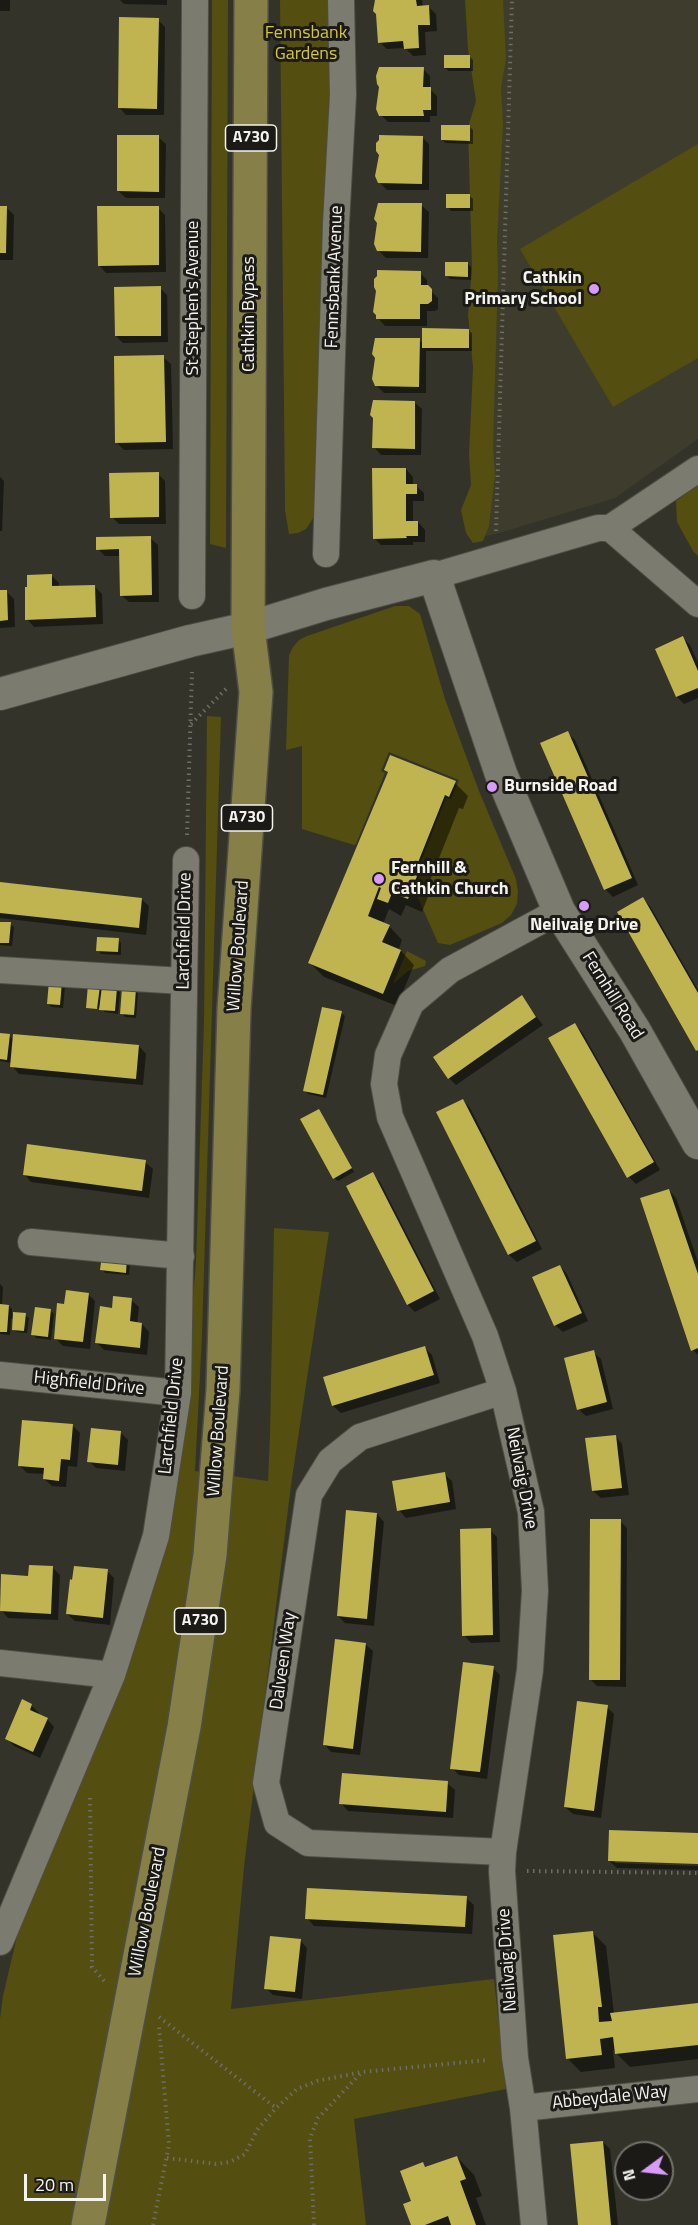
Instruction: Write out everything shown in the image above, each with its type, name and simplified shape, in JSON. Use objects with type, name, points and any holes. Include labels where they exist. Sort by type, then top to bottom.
[{"type":"main road","name":"Cathkin Bypass","points":[[248,628],[251,0]]},
{"type":"main road","name":"Willow Boulevard","points":[[88,2225],[184,1727],[210,1555],[223,1390],[234,1009],[256,692],[248,628]]},
{"type":"street","name":"St Stephen's Avenue","points":[[192,596],[195,0]]},
{"type":"street","name":"Fennsbank Avenue","points":[[326,554],[336,224],[343,95],[341,0]]},
{"type":"street","points":[[0,694],[190,640],[248,628],[598,528],[610,528],[698,469]]},
{"type":"street","points":[[610,528],[698,604]]},
{"type":"street","name":"Fernhill Road","points":[[434,576],[501,774],[559,911],[635,1031],[698,1143]]},
{"type":"street","name":"Larchfield Drive","points":[[0,1942],[112,1675],[156,1536],[178,1393],[186,860]]},
{"type":"street","name":"Neilvaig Drive","points":[[534,2225],[523,2108],[515,2058],[502,1861],[530,1670],[535,1591],[531,1512],[503,1390],[485,1336],[390,1117],[384,1084],[387,1055],[411,1003],[450,970],[559,911]]},
{"type":"street","points":[[0,970],[183,981]]},
{"type":"street","points":[[31,1242],[181,1256]]},
{"type":"street","name":"Highfield Drive","points":[[0,1375],[178,1393]]},
{"type":"street","name":"Dalveen Way","points":[[502,1861],[308,1843],[277,1823],[266,1783],[309,1495],[330,1461],[360,1437],[503,1390]]},
{"type":"street","points":[[0,1663],[112,1675]]},
{"type":"street","name":"Abbeydale Way","points":[[523,2108],[698,2089]]},
{"type":"path","points":[[496,534],[512,0]]},
{"type":"path","points":[[186,860],[192,673],[190,640]]},
{"type":"path","points":[[190,725],[228,687],[256,692]]},
{"type":"path","points":[[72,1770],[84,1778],[91,1802],[92,1967],[106,1983],[133,1988],[159,2017],[276,2108]]},
{"type":"path","points":[[502,1861],[698,1873]]},
{"type":"path","points":[[153,2225],[169,2145],[159,2017]]},
{"type":"path","points":[[167,2158],[216,2164],[230,2162],[245,2154],[257,2130],[276,2108],[297,2089],[317,2080],[362,2072],[515,2058]]},
{"type":"path","points":[[314,2225],[310,2138],[318,2118],[362,2072]]},
{"type":"shaded area","name":"Cathkin Primary School","points":[[497,0],[698,0],[698,439],[615,498],[496,534],[478,537]]},
{"type":"green space","points":[[212,0],[228,0],[226,548],[210,544]]},
{"type":"green space","name":"Fennsbank Gardens","points":[[280,0],[328,0],[331,43],[314,517],[306,529],[289,534],[285,510]]},
{"type":"green space","points":[[465,0],[503,0],[506,59],[501,88],[503,123],[497,242],[493,447],[495,475],[489,526],[483,541],[473,543],[466,533],[461,510],[471,485],[469,455],[473,367],[468,315],[472,269],[468,127],[476,101],[468,49]]},
{"type":"green space","points":[[698,144],[698,358],[613,407],[520,249]]},
{"type":"green space","points":[[698,485],[698,556],[677,522],[676,501]]},
{"type":"green space","points":[[395,606],[409,606],[420,614],[445,699],[479,791],[516,879],[518,891],[517,904],[511,915],[502,923],[450,945],[438,943],[414,889],[422,870],[418,869],[446,798],[451,799],[459,780],[389,752],[381,771],[385,773],[354,845],[302,829],[302,746],[286,750],[289,655],[293,647],[307,636]]},
{"type":"green space","points":[[207,716],[221,717],[202,1336],[195,1471],[268,1481],[274,1228],[329,1232],[291,1485],[244,1867],[231,2009],[494,1979],[506,2089],[354,2119],[366,2225],[0,2225],[0,2019],[3,1996],[27,1894],[91,1743],[156,1579],[179,1469],[196,1262],[204,1022]]},
{"type":"green space","points":[[407,951],[426,961],[425,966],[408,971],[393,984]]},
{"type":"building","points":[[375,0],[416,0],[417,6],[429,5],[430,25],[418,25],[419,48],[404,49],[403,41],[378,43],[376,14],[373,11]]},
{"type":"building","points":[[119,17],[159,18],[157,109],[118,108]]},
{"type":"building","points":[[444,55],[470,55],[470,68],[444,68]]},
{"type":"building","points":[[379,67],[424,67],[423,87],[431,87],[431,110],[423,110],[424,116],[379,116],[376,109],[379,87],[376,76]]},
{"type":"building","points":[[441,125],[470,125],[470,141],[441,140]]},
{"type":"building","points":[[117,135],[159,135],[159,192],[117,191]]},
{"type":"building","points":[[379,135],[423,136],[422,184],[378,183],[375,176],[379,155],[376,151],[376,143]]},
{"type":"building","points":[[446,194],[470,194],[470,208],[446,208]]},
{"type":"building","points":[[378,203],[422,203],[421,252],[377,251],[374,244],[377,223],[374,219]]},
{"type":"building","points":[[0,206],[7,206],[6,253],[0,253]]},
{"type":"building","points":[[97,206],[159,206],[159,265],[98,266]]},
{"type":"building","points":[[445,262],[468,262],[468,277],[445,276]]},
{"type":"building","points":[[377,270],[421,271],[421,285],[428,285],[432,289],[432,301],[428,304],[420,304],[420,319],[376,319],[373,312],[376,291],[374,279],[377,276]]},
{"type":"building","points":[[161,286],[161,336],[115,336],[114,287]]},
{"type":"building","points":[[422,328],[469,329],[469,348],[422,348]]},
{"type":"building","points":[[375,338],[420,338],[419,387],[375,386],[372,379],[375,358],[372,354]]},
{"type":"building","points":[[164,355],[166,442],[115,443],[114,356]]},
{"type":"building","points":[[373,400],[415,401],[415,449],[372,448],[373,418],[370,415]]},
{"type":"building","points":[[372,468],[406,468],[406,484],[417,484],[417,494],[406,494],[406,521],[418,521],[418,536],[373,539]]},
{"type":"building","points":[[159,472],[159,517],[110,518],[109,473]]},
{"type":"building","points":[[151,536],[152,595],[120,596],[119,549],[96,550],[96,537]]},
{"type":"building","points":[[52,574],[52,586],[95,585],[96,617],[25,620],[27,575]]},
{"type":"building","points":[[0,590],[7,590],[8,620],[0,621]]},
{"type":"building","points":[[683,636],[698,671],[698,688],[676,697],[655,649]]},
{"type":"building","points":[[568,731],[632,878],[604,890],[540,743]]},
{"type":"building","name":"Fernhill & Cathkin Church","points":[[390,755],[456,781],[449,797],[445,795],[415,870],[419,871],[408,899],[392,893],[388,903],[377,899],[381,888],[379,887],[368,916],[390,925],[382,942],[401,950],[383,994],[308,963],[388,772],[384,770]]},
{"type":"building","points":[[0,882],[142,898],[139,928],[0,913]]},
{"type":"building","points":[[643,897],[698,993],[698,1050],[696,1051],[617,912]]},
{"type":"building","points":[[0,922],[11,922],[9,943],[0,943]]},
{"type":"building","points":[[97,937],[119,938],[118,952],[96,951]]},
{"type":"building","points":[[49,981],[62,982],[60,1005],[47,1004]]},
{"type":"building","points":[[88,984],[100,986],[97,1009],[86,1008]]},
{"type":"building","points":[[102,986],[117,988],[115,1011],[99,1010]]},
{"type":"building","points":[[122,988],[136,989],[134,1015],[120,1014]]},
{"type":"building","points":[[522,995],[536,1017],[448,1079],[433,1057]]},
{"type":"building","points":[[322,1007],[342,1011],[323,1095],[303,1091]]},
{"type":"building","points":[[575,1023],[654,1162],[627,1178],[548,1038]]},
{"type":"building","points":[[0,1033],[10,1034],[7,1060],[0,1059]]},
{"type":"building","points":[[13,1034],[139,1045],[136,1079],[10,1067]]},
{"type":"building","points":[[463,1099],[536,1241],[508,1255],[436,1112]]},
{"type":"building","points":[[319,1109],[352,1168],[333,1179],[300,1119]]},
{"type":"building","points":[[27,1144],[146,1160],[142,1191],[23,1175]]},
{"type":"building","points":[[373,1172],[434,1291],[407,1305],[346,1186]]},
{"type":"building","points":[[669,1189],[698,1274],[698,1348],[691,1351],[640,1198]]},
{"type":"building","points":[[102,1255],[127,1257],[126,1273],[100,1270]]},
{"type":"building","points":[[560,1265],[582,1313],[554,1326],[532,1277]]},
{"type":"building","points":[[66,1290],[89,1293],[83,1342],[54,1339],[57,1303],[64,1304]]},
{"type":"building","points":[[113,1296],[132,1298],[130,1321],[142,1323],[140,1348],[95,1343],[100,1306],[112,1308]]},
{"type":"building","points":[[0,1304],[9,1305],[7,1332],[0,1332]]},
{"type":"building","points":[[35,1307],[51,1309],[48,1337],[31,1335]]},
{"type":"building","points":[[13,1312],[26,1313],[24,1331],[12,1330]]},
{"type":"building","points":[[425,1346],[434,1375],[332,1406],[323,1377]]},
{"type":"building","points":[[594,1350],[607,1402],[577,1410],[564,1358]]},
{"type":"building","points":[[22,1420],[73,1424],[70,1460],[61,1459],[59,1481],[43,1479],[44,1468],[18,1466]]},
{"type":"building","points":[[91,1428],[121,1431],[118,1465],[87,1462]]},
{"type":"building","points":[[616,1435],[622,1488],[592,1491],[585,1438]]},
{"type":"building","points":[[445,1472],[450,1502],[397,1511],[392,1481]]},
{"type":"building","points":[[346,1510],[377,1513],[367,1619],[337,1616]]},
{"type":"building","points":[[590,1519],[621,1519],[620,1680],[589,1680]]},
{"type":"building","points":[[491,1528],[493,1635],[462,1636],[460,1529]]},
{"type":"building","points":[[29,1565],[53,1566],[51,1614],[0,1611],[1,1574],[28,1576]]},
{"type":"building","points":[[74,1566],[108,1569],[103,1618],[66,1614],[70,1579],[72,1580]]},
{"type":"building","points":[[335,1639],[366,1643],[353,1749],[323,1745]]},
{"type":"building","points":[[463,1662],[494,1666],[480,1772],[450,1769]]},
{"type":"building","points":[[22,1699],[32,1704],[30,1710],[48,1718],[33,1752],[5,1739]]},
{"type":"building","points":[[577,1701],[608,1705],[594,1811],[564,1807]]},
{"type":"building","points":[[342,1773],[448,1781],[446,1812],[339,1804]]},
{"type":"building","points":[[609,1830],[698,1833],[698,1864],[608,1861]]},
{"type":"building","points":[[307,1888],[467,1896],[465,1927],[305,1919]]},
{"type":"building","points":[[593,1931],[602,2007],[598,2007],[599,2022],[612,2021],[610,2013],[698,2003],[698,2045],[615,2054],[613,2037],[600,2039],[602,2055],[566,2059],[553,1935]]},
{"type":"building","points":[[270,1936],[301,1939],[295,1992],[264,1989]]},
{"type":"building","points":[[603,2141],[611,2225],[578,2225],[570,2144]]},
{"type":"building","points":[[457,2156],[466,2179],[460,2181],[476,2225],[451,2225],[448,2216],[425,2225],[411,2225],[403,2204],[411,2201],[400,2171],[423,2162],[425,2167]]},
{"type":"place","name":"Cathkin Primary School","points":[[594,289]]},
{"type":"place","name":"Burnside Road","points":[[492,787]]},
{"type":"place","name":"Fernhill & Cathkin Church","points":[[379,879]]},
{"type":"place","name":"Neilvaig Drive","points":[[584,906]]}]
